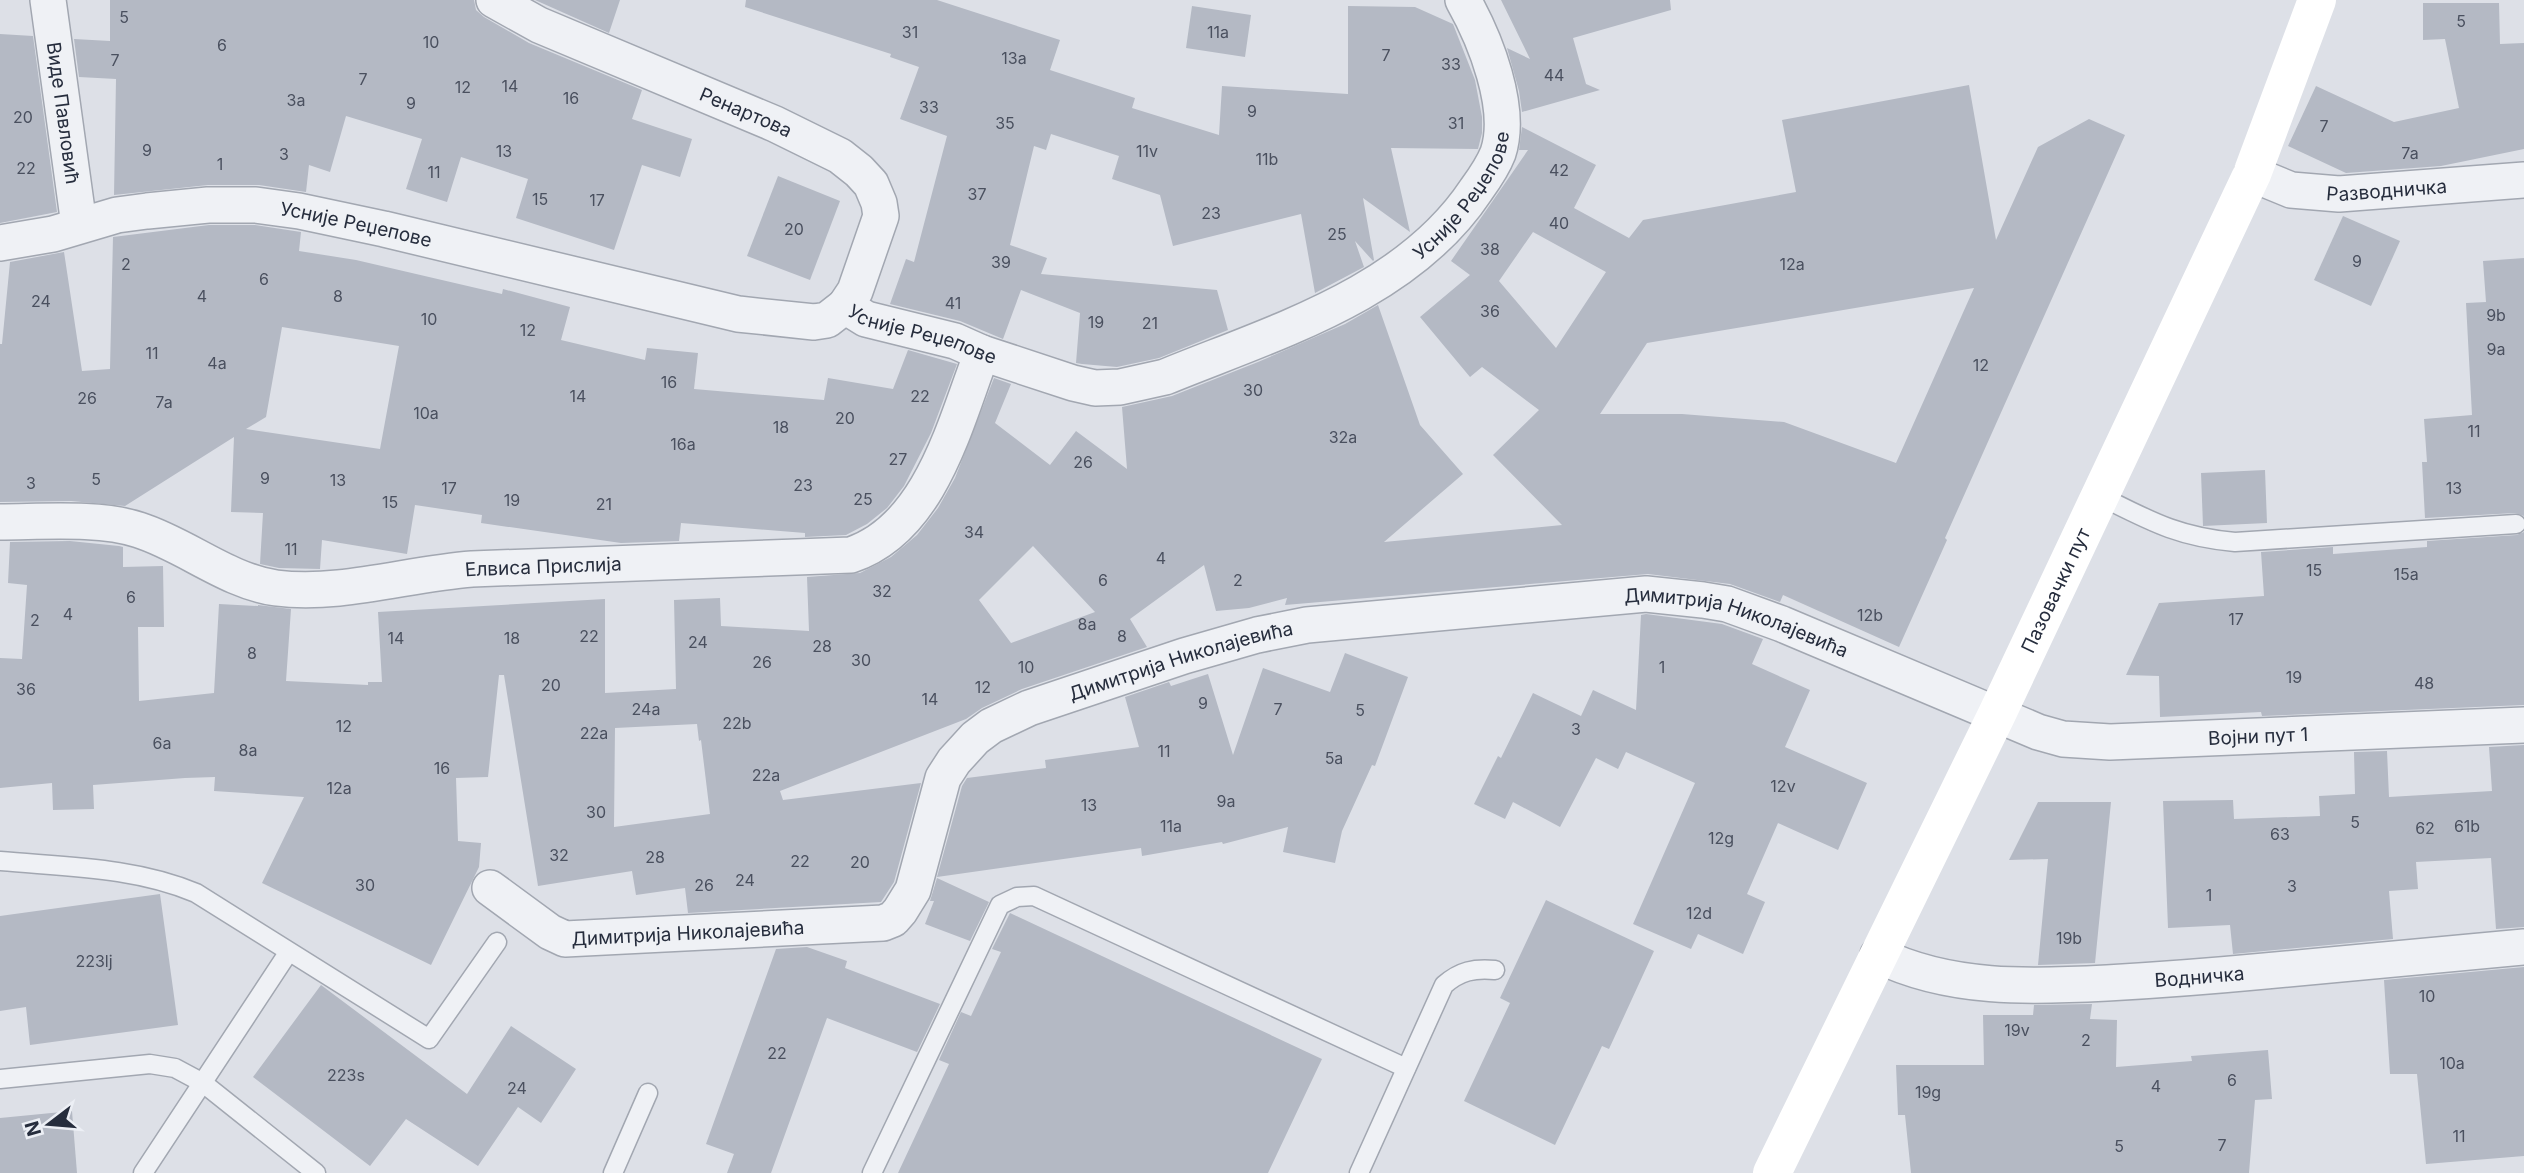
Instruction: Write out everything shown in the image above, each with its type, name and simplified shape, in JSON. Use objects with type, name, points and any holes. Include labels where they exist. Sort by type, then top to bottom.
[{"type":"street","name":"Виде Павловић","points":[[48,0],[79,225]]},
{"type":"street","name":"Ренартова","points":[[494,0],[540,25],[775,124],[840,156],[859,171],[871,184],[881,216],[855,291],[845,306]]},
{"type":"street","name":"Усније Реџепове","points":[[0,243],[53,234],[79,225],[147,211],[208,205],[256,205],[384,229],[738,314],[814,322],[827,320],[845,306],[866,319],[955,341],[982,353],[1073,383],[1095,388],[1143,383],[1165,377],[1315,316],[1397,271],[1467,205],[1498,153],[1502,123],[1497,91],[1482,39],[1463,0]]},
{"type":"street","name":"Пазовачки пут","points":[[1772,1173],[1997,714],[2252,174],[2317,0]]},
{"type":"street","name":"Разводничка","points":[[2252,174],[2291,190],[2339,194],[2524,180]]},
{"type":"street","name":"Елвиса Прислија","points":[[0,522],[115,524],[138,530],[206,560],[241,580],[312,591],[472,569],[852,555],[889,535],[925,491],[941,461],[982,353]]},
{"type":"street","name":"Димитрија Николајевића","points":[[490,888],[550,932],[565,939],[883,923],[893,919],[913,890],[943,778],[975,738],[991,726],[1029,708],[1184,656],[1257,635],[1307,625],[1619,596],[1646,594],[1680,597],[1727,604],[1782,624],[1997,714]]},
{"type":"street","name":"Војни пут 1","points":[[1997,714],[2038,732],[2063,739],[2110,742],[2524,725]]},
{"type":"street","name":"Водничка","points":[[1878,955],[1906,969],[1959,980],[1983,984],[2049,986],[2178,979],[2524,947]]},
{"type":"lane","points":[[2100,496],[2166,529],[2209,540],[2235,541],[2516,524]]},
{"type":"lane","points":[[0,861],[134,873],[170,882],[196,894],[429,1039],[497,942]]},
{"type":"lane","points":[[872,1173],[1000,905],[1017,897],[1034,896],[1406,1068]]},
{"type":"lane","points":[[142,1173],[288,953]]},
{"type":"lane","points":[[1359,1173],[1444,985],[1465,971],[1495,970]]},
{"type":"lane","points":[[0,1079],[150,1064],[175,1068],[203,1083],[316,1173]]},
{"type":"lane","points":[[613,1173],[648,1093]]},
{"type":"building","points":[[110,0],[474,0],[476,10],[484,17],[529,43],[642,90],[632,119],[692,139],[680,177],[642,165],[614,250],[516,218],[528,179],[461,157],[447,202],[406,189],[422,139],[346,116],[330,172],[309,165],[306,192],[259,185],[208,185],[114,195],[116,79],[79,77],[74,39],[110,41]]},
{"type":"building","points":[[535,0],[620,0],[609,33]]},
{"type":"building","points":[[746,0],[937,0],[1060,40],[1050,70],[1135,98],[1132,108],[1219,135],[1222,86],[1348,94],[1348,6],[1415,7],[1453,24],[1475,80],[1482,133],[1478,149],[1391,148],[1410,232],[1363,198],[1374,260],[1355,241],[1364,267],[1315,293],[1301,214],[1173,246],[1160,195],[1112,179],[1119,156],[1051,134],[1046,150],[1034,146],[1010,245],[1047,258],[1041,274],[1217,290],[1228,330],[1159,358],[1117,367],[1076,363],[1080,313],[1021,290],[1003,339],[960,321],[890,304],[906,259],[914,262],[947,136],[900,119],[919,67],[890,57],[891,54],[745,7]]},
{"type":"building","points":[[1501,0],[1670,0],[1671,10],[1573,38],[1586,84],[1600,90],[1522,112],[1507,48],[1530,59]]},
{"type":"building","points":[[2423,3],[2499,3],[2500,44],[2524,43],[2524,149],[2441,166],[2346,173],[2288,146],[2316,86],[2394,122],[2459,108],[2445,39],[2423,40]]},
{"type":"building","points":[[1192,6],[1251,15],[1245,57],[1186,48]]},
{"type":"building","points":[[0,34],[33,36],[57,212],[0,223]]},
{"type":"building","points":[[1969,85],[1996,240],[2038,147],[2089,119],[2125,135],[1899,647],[1783,595],[1780,602],[1730,584],[1648,574],[1285,605],[1287,598],[1249,608],[1216,611],[1204,565],[1130,619],[1147,647],[1022,689],[982,708],[966,719],[780,791],[783,800],[921,783],[894,882],[881,902],[688,913],[685,888],[636,895],[632,871],[538,886],[504,675],[499,675],[488,777],[456,778],[458,841],[481,843],[479,867],[431,965],[262,883],[304,797],[214,791],[215,777],[185,778],[93,785],[94,809],[53,810],[52,783],[0,788],[0,658],[22,659],[27,585],[8,583],[10,542],[70,541],[119,546],[123,547],[123,567],[163,566],[164,627],[138,627],[139,701],[214,693],[219,604],[291,609],[286,681],[368,685],[368,682],[382,682],[378,612],[605,599],[605,693],[676,689],[674,600],[720,598],[721,626],[809,631],[807,577],[860,573],[891,557],[917,535],[938,508],[955,478],[994,378],[1011,384],[995,423],[1050,465],[1076,431],[1127,469],[1122,407],[1172,396],[1258,362],[1345,324],[1378,305],[1420,425],[1463,474],[1384,542],[1562,525],[1493,455],[1539,410],[1482,367],[1470,377],[1420,317],[1470,275],[1451,261],[1528,150],[1519,150],[1522,127],[1596,165],[1574,208],[1629,238],[1643,220],[1796,192],[1782,120]],"holes":[[[1533,232],[1606,272],[1556,348],[1499,281]],[[1974,288],[1896,463],[1784,422],[1682,414],[1600,414],[1647,343]],[[1033,546],[1095,612],[1011,643],[979,600]],[[697,724],[710,814],[614,827],[615,728]]]},
{"type":"building","points":[[778,176],[840,201],[810,280],[747,256]]},
{"type":"building","points":[[2343,216],[2400,241],[2371,306],[2314,280]]},
{"type":"building","points":[[209,225],[255,225],[301,232],[299,251],[356,260],[502,294],[503,289],[570,307],[561,340],[645,360],[647,348],[698,353],[694,389],[824,400],[828,378],[893,389],[908,350],[957,364],[931,433],[904,486],[887,508],[867,524],[846,535],[805,537],[805,533],[681,523],[679,541],[621,543],[481,523],[482,515],[415,505],[407,554],[322,540],[320,569],[279,568],[260,564],[263,513],[231,512],[234,437],[125,506],[71,501],[0,502],[0,344],[10,262],[64,252],[82,371],[110,369],[113,237]],"holes":[[[282,327],[399,346],[380,449],[246,429],[266,417]]]},
{"type":"building","points":[[2524,258],[2524,516],[2515,513],[2425,518],[2422,462],[2427,462],[2424,419],[2472,415],[2466,303],[2486,302],[2483,261]]},
{"type":"building","points":[[2265,470],[2267,523],[2203,526],[2201,473]]},
{"type":"building","points":[[2524,532],[2524,705],[2262,716],[2261,712],[2160,717],[2159,676],[2126,675],[2159,603],[2264,596],[2261,552],[2333,547],[2333,554],[2427,547],[2427,541],[2517,535]]},
{"type":"building","points":[[1641,615],[1722,624],[1763,639],[1752,664],[1810,690],[1785,747],[1867,783],[1838,850],[1778,823],[1747,894],[1765,902],[1743,954],[1698,934],[1691,949],[1633,924],[1695,783],[1626,752],[1618,769],[1596,758],[1560,827],[1513,802],[1505,819],[1474,804],[1498,756],[1501,758],[1533,693],[1581,716],[1593,690],[1636,710]]},
{"type":"building","points":[[1345,653],[1408,677],[1375,766],[1372,765],[1342,831],[1335,863],[1283,852],[1288,827],[1223,844],[1222,842],[1142,856],[1141,848],[937,877],[962,786],[967,778],[1046,768],[1045,760],[1139,747],[1125,697],[1169,682],[1171,686],[1208,674],[1233,755],[1263,668],[1330,692]]},
{"type":"building","points":[[2524,745],[2524,927],[2496,929],[2491,858],[2416,862],[2418,889],[2389,891],[2393,939],[2233,954],[2230,925],[2168,928],[2163,801],[2233,800],[2234,819],[2320,816],[2319,796],[2355,794],[2354,752],[2387,751],[2389,797],[2492,791],[2489,747]]},
{"type":"building","points":[[2038,802],[2111,802],[2095,963],[2038,965],[2048,859],[2009,860]]},
{"type":"building","points":[[937,878],[989,902],[970,941],[925,924],[934,901],[930,901]]},
{"type":"building","points":[[160,894],[178,1025],[30,1045],[26,1007],[0,1011],[0,916]]},
{"type":"building","points":[[1546,900],[1654,951],[1609,1049],[1602,1046],[1555,1145],[1464,1101],[1510,1003],[1500,998]]},
{"type":"building","points":[[1010,913],[1322,1059],[1268,1173],[898,1173],[949,1064],[939,1060],[961,1012],[971,1016],[1001,952],[992,949]]},
{"type":"building","points":[[807,947],[847,961],[845,968],[940,1004],[917,1052],[827,1018],[771,1173],[727,1173],[734,1154],[706,1144],[776,949]]},
{"type":"building","points":[[2524,967],[2524,1156],[2426,1164],[2417,1074],[2390,1074],[2384,980]]},
{"type":"building","points":[[321,985],[467,1094],[511,1026],[576,1069],[541,1123],[518,1107],[478,1166],[406,1119],[370,1166],[253,1077]]},
{"type":"building","points":[[2092,1004],[2090,1019],[2117,1020],[2116,1067],[2192,1061],[2191,1056],[2268,1050],[2272,1099],[2255,1100],[2249,1173],[1911,1173],[1905,1115],[1898,1115],[1896,1065],[1984,1065],[1983,1015],[2033,1015],[2034,1005]]},
{"type":"building","points":[[72,1111],[77,1173],[0,1173],[0,1118]]}]
